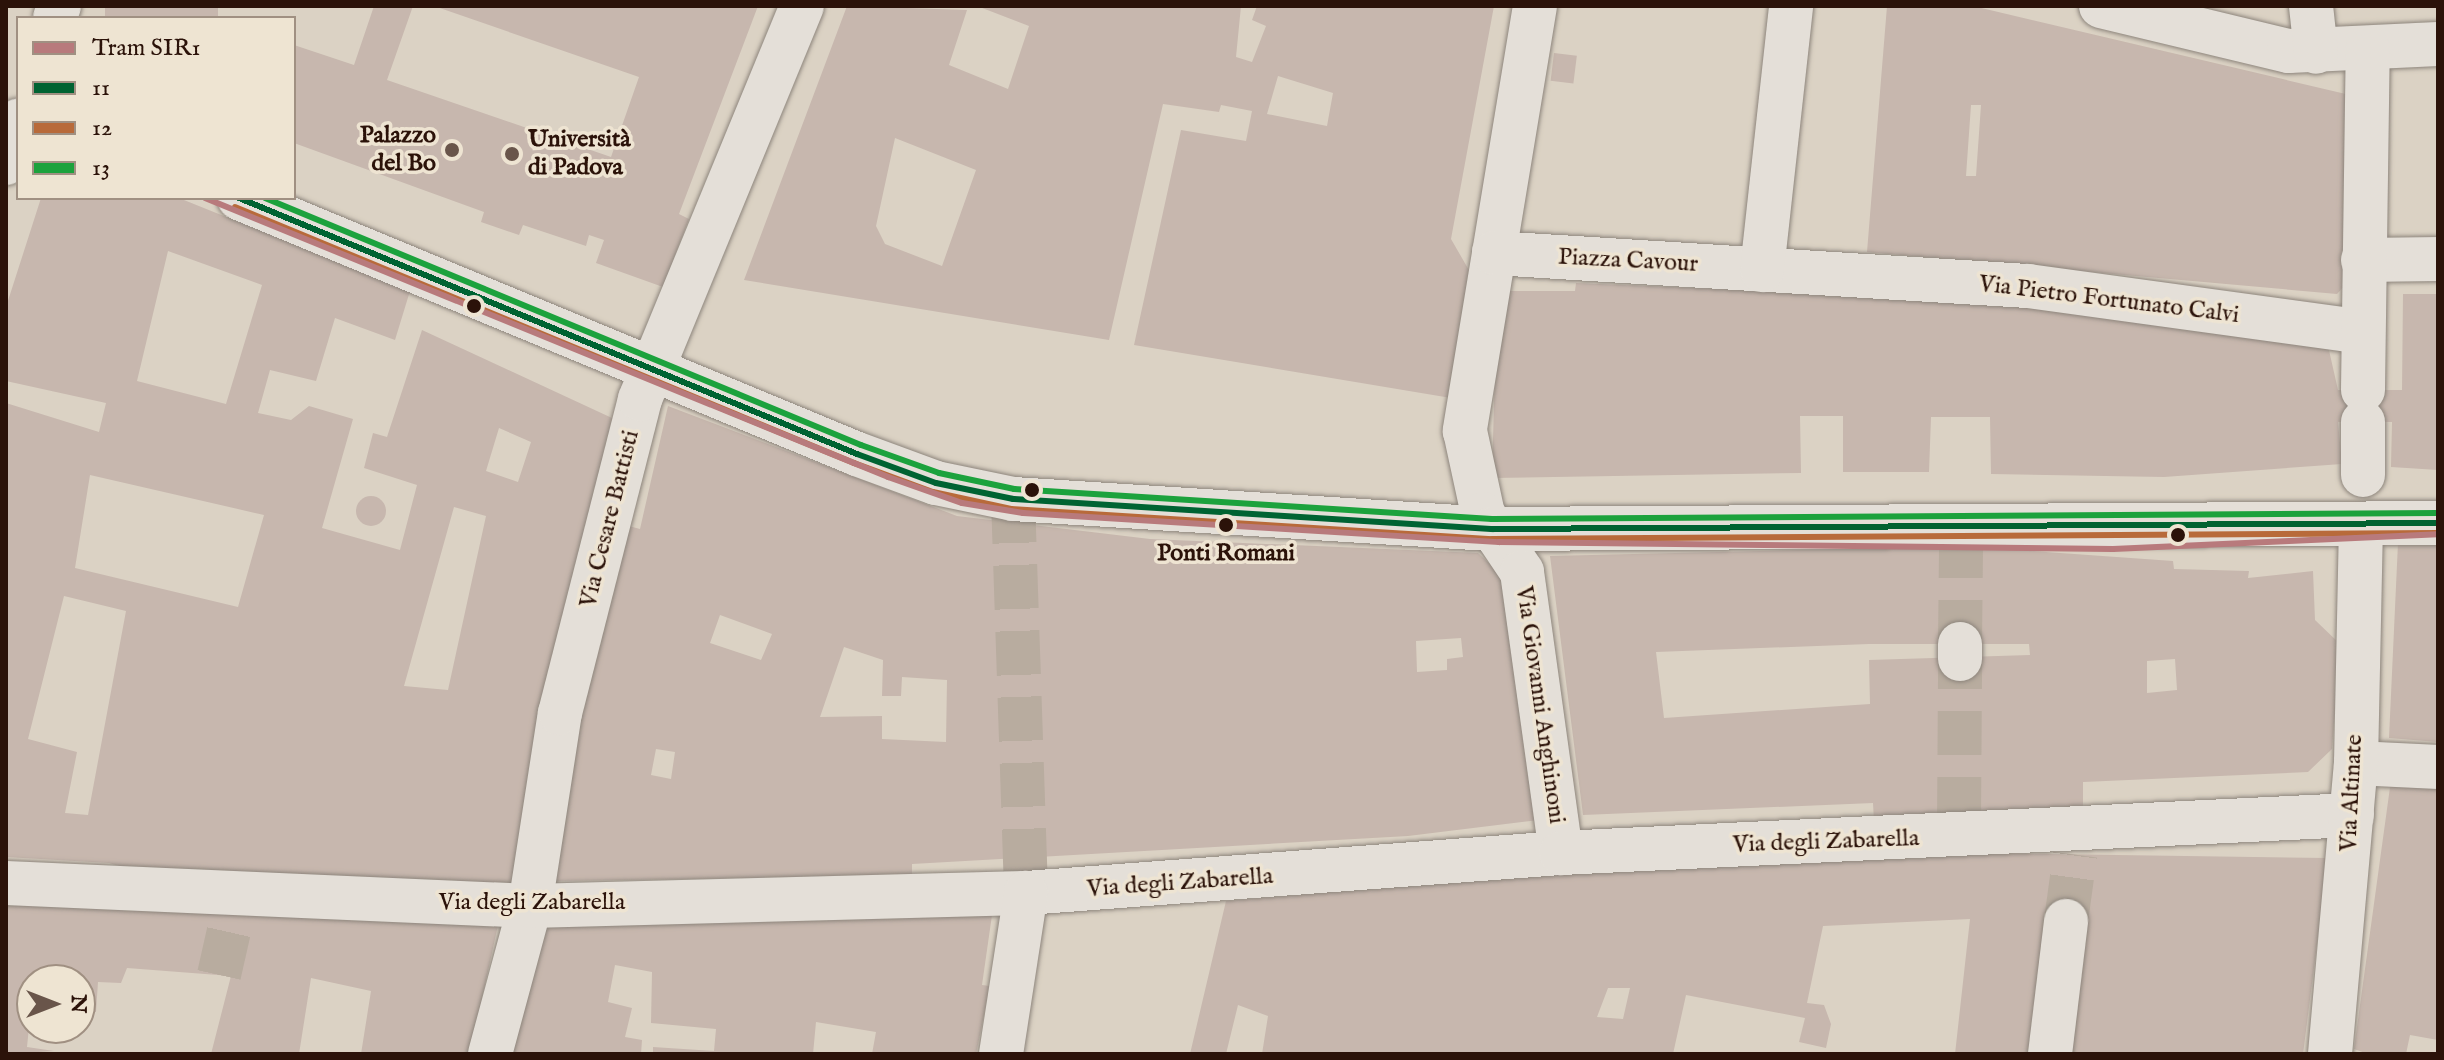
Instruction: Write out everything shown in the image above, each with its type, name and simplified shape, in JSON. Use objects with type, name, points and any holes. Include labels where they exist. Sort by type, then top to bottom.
[{"type":"street","name":"Via Cesare Battisti","points":[[490,1054],[530,906],[560,713],[640,399],[654,372],[802,6]]},
{"type":"street","points":[[1492,269],[1535,6]]},
{"type":"street","points":[[1762,270],[1791,6]]},
{"type":"street","points":[[2101,6],[2316,52],[2438,44]]},
{"type":"street","points":[[2311,6],[2316,52]]},
{"type":"street","points":[[2363,475],[2368,48]]},
{"type":"street","points":[[6,163],[16,127]]},
{"type":"street","points":[[244,200],[654,372],[936,483],[1013,499],[1492,529],[1961,538],[2438,523]]},
{"type":"street","points":[[2363,274],[2438,259]]},
{"type":"street","name":"Piazza Cavour","points":[[1492,269],[1762,270],[1855,278]]},
{"type":"street","name":"Via Giovanni Anghinoni","points":[[1492,269],[1465,431],[1492,529],[1522,572],[1561,853]]},
{"type":"street","name":"Via Pietro Fortunato Calvi","points":[[1855,278],[2028,286],[2363,332]]},
{"type":"street","name":"Via Altinate","points":[[2330,1054],[2356,763],[2361,532]]},
{"type":"street","points":[[2356,763],[2438,767]]},
{"type":"street","name":"Via degli Zabarella","points":[[6,883],[234,904],[530,906],[1026,893],[1561,853],[1959,829],[2076,842],[2352,815]]},
{"type":"street","points":[[1001,1054],[1026,893]]},
{"type":"street","points":[[2050,1054],[2066,921]]},
{"type":"building","points":[[105,6],[218,6],[218,16],[105,16]]},
{"type":"building","name":"Palazzo del Bo","points":[[374,6],[413,6],[387,80],[611,157],[639,77],[434,6],[758,6],[679,214],[689,219],[663,287],[596,263],[604,240],[589,235],[586,246],[523,225],[519,235],[481,222],[484,212],[296,144],[296,46],[354,65]]},
{"type":"building","points":[[847,6],[967,10],[949,65],[1008,89],[1029,26],[977,6],[1241,6],[1236,57],[1252,62],[1266,26],[1252,20],[1257,6],[1494,6],[1451,239],[1481,291],[1463,400],[1134,345],[1181,130],[1246,141],[1252,111],[1221,105],[1219,112],[1163,104],[1109,340],[744,280]],"holes":[[[1278,76],[1333,93],[1327,126],[1267,114]],[[895,138],[976,170],[942,266],[885,244],[876,226]]]},
{"type":"building","points":[[1887,6],[1973,6],[2350,95],[2347,283],[2337,294],[1867,252]],"holes":[[[1971,105],[1981,105],[1976,176],[1966,176]]]},
{"type":"building","points":[[1554,53],[1577,56],[1573,84],[1551,81]]},
{"type":"building","points":[[40,200],[184,200],[410,291],[395,340],[335,318],[316,381],[270,370],[258,413],[291,420],[309,406],[353,419],[322,528],[400,550],[417,485],[364,468],[373,433],[387,437],[422,330],[612,418],[545,712],[522,884],[117,877],[119,866],[109,863],[6,857],[6,403],[99,432],[106,403],[6,381],[6,307]],"holes":[[[168,251],[262,285],[226,404],[137,381]],[[499,428],[531,442],[518,482],[486,471]],[[90,475],[264,515],[238,607],[75,568]],[[454,507],[486,516],[448,690],[404,686]],[[64,596],[126,611],[88,815],[65,813],[77,752],[28,739]]]},
{"type":"building","points":[[1576,283],[2008,301],[2326,337],[2338,390],[2402,390],[2403,294],[2438,294],[2438,470],[2391,467],[2392,422],[2338,422],[2342,464],[2164,477],[1991,474],[1990,417],[1931,417],[1929,472],[1843,472],[1843,416],[1800,416],[1801,473],[1492,478],[1497,291],[1575,291]]},
{"type":"building","points":[[668,406],[957,516],[1150,539],[1478,553],[1508,581],[1539,820],[1408,836],[912,864],[912,876],[553,881],[580,700],[625,525],[640,529]],"holes":[[[720,615],[772,634],[761,660],[710,643]],[[1461,638],[1463,657],[1447,659],[1447,670],[1417,672],[1416,641]],[[844,647],[883,660],[882,696],[901,696],[902,677],[947,680],[946,742],[882,739],[882,716],[820,717]],[[656,749],[675,752],[671,779],[651,775]]]},
{"type":"building","points":[[371,496],[382,500],[386,511],[382,522],[371,526],[360,522],[356,511],[360,500]]},
{"type":"building","points":[[2398,543],[2438,545],[2438,742],[2389,738]]},
{"type":"building","points":[[1961,546],[2173,561],[2174,569],[2249,571],[2248,578],[2313,571],[2315,620],[2340,644],[2332,749],[2308,772],[2083,782],[2083,817],[1874,822],[1873,803],[1583,815],[1550,556]],"holes":[[[1869,644],[2029,644],[2030,655],[1869,660],[1870,704],[1664,718],[1656,652]],[[2175,659],[2177,690],[2147,693],[2147,661]]]},
{"type":"building","points":[[2391,780],[2438,783],[2438,1040],[2410,1035],[2406,1054],[2368,1054],[2354,1049]]},
{"type":"building","points":[[1976,853],[2328,858],[2303,1054],[1955,1054],[1970,919],[1823,926],[1807,1003],[1824,1005],[1831,1024],[1826,1048],[1799,1042],[1805,1018],[1686,995],[1673,1054],[1262,1054],[1268,1016],[1238,1005],[1226,1054],[1190,1054],[1226,901],[1617,867]],"holes":[[[1608,988],[1630,988],[1623,1019],[1597,1017]]]},
{"type":"building","points":[[6,901],[498,925],[470,1054],[361,1054],[371,991],[311,978],[299,1054],[211,1054],[231,976],[127,968],[121,983],[98,982],[96,1012],[96,964],[16,964],[16,1044],[54,1051],[6,1054]]},
{"type":"building","points":[[992,915],[982,985],[990,986],[976,1054],[872,1054],[876,1032],[816,1022],[813,1054],[653,1054],[653,1047],[714,1051],[716,1029],[651,1023],[652,972],[615,965],[608,1002],[632,1008],[625,1037],[642,1040],[641,1054],[512,1054],[542,922]]},
{"type":"tunnel","points":[[1013,499],[1026,893]]},
{"type":"tunnel","points":[[1960,644],[1961,546]]},
{"type":"tunnel","points":[[1959,821],[1960,659]]},
{"type":"tunnel","points":[[2066,921],[2075,855]]},
{"type":"tunnel","points":[[219,975],[233,913]]},
{"type":"tram line","name":"SIR1","points":[[210,200],[888,477],[962,503],[1023,513],[1499,542],[2113,549],[2438,534]]},
{"type":"transit line","name":"11","points":[[244,200],[857,454],[936,483],[1013,499],[1492,529],[2438,523]]},
{"type":"transit line","name":"13","points":[[270,200],[861,445],[939,473],[1014,489],[1492,519],[2438,513]]},
{"type":"transit line","name":"12","points":[[235,207],[854,463],[933,492],[1011,509],[1492,539],[2438,533]]},
{"type":"place","name":"Palazzo del Bo","points":[[452,150]]},
{"type":"place","name":"Università di Padova","points":[[512,154]]},
{"type":"place","name":"Ponti Romani","points":[[1226,525]]}]
